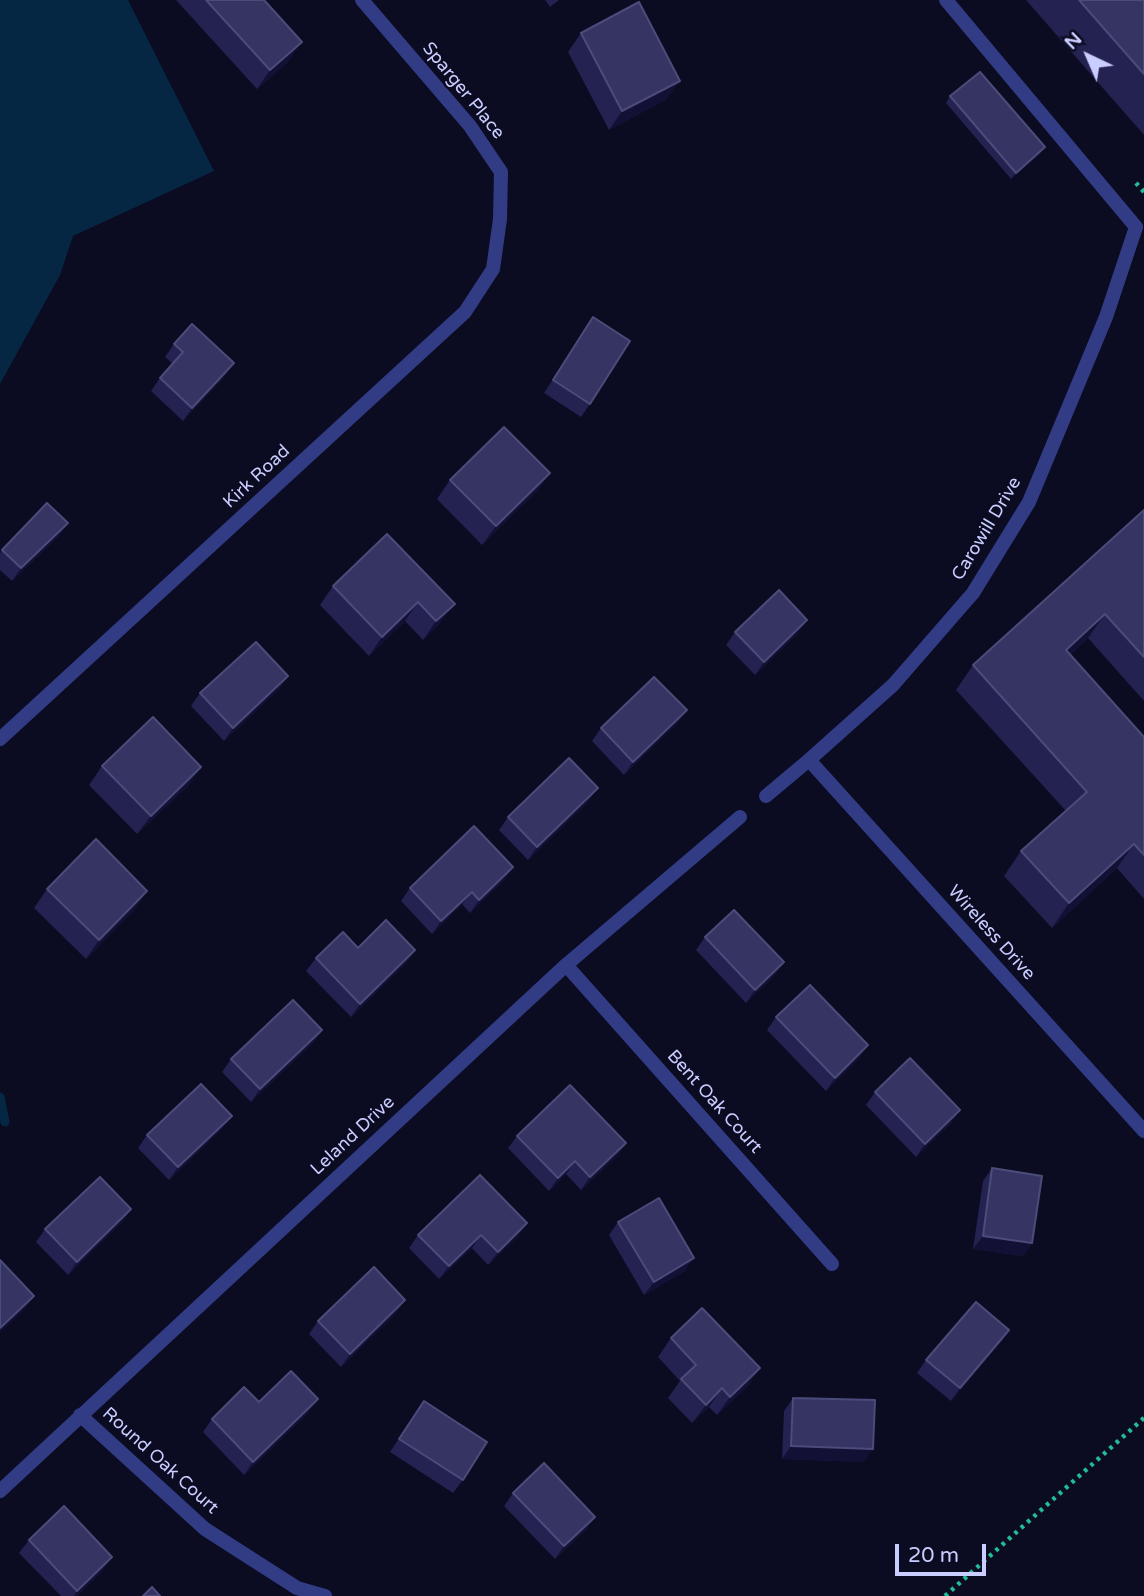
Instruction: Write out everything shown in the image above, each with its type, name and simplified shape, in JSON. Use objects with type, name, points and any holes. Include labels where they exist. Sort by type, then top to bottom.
[{"type":"street","name":"Sparger Place","points":[[362,0],[470,126],[500,172],[500,219]]},
{"type":"street","name":"Carowill Drive","points":[[809,760],[893,685],[973,593],[1029,502],[1106,317],[1140,224],[946,0]]},
{"type":"street","name":"Kirk Road","points":[[0,739],[465,312],[493,270],[500,219]]},
{"type":"street","points":[[766,796],[809,760]]},
{"type":"street","name":"Wireless Drive","points":[[809,760],[1144,1131]]},
{"type":"street","name":"Leland Drive","points":[[0,1491],[566,965],[740,817]]},
{"type":"street","name":"Bent Oak Court","points":[[566,965],[832,1264]]},
{"type":"street","name":"Round Oak Court","points":[[80,1415],[205,1529],[297,1588],[325,1596]]},
{"type":"path","points":[[1136,183],[1144,192]]},
{"type":"path","points":[[945,1596],[1144,1419]]},
{"type":"water","points":[[0,0],[128,0],[214,171],[73,236],[60,275],[0,384]]},
{"type":"building","points":[[206,0],[264,0],[302,42],[270,70]]},
{"type":"building","points":[[1079,0],[1144,0],[1144,74]]},
{"type":"building","points":[[639,2],[680,81],[622,111],[581,33]]},
{"type":"building","points":[[980,72],[1045,147],[1016,173],[950,96]]},
{"type":"building","points":[[593,317],[630,341],[590,404],[553,380]]},
{"type":"building","points":[[192,324],[234,363],[192,408],[160,378],[183,352],[174,344]]},
{"type":"building","points":[[504,427],[550,473],[496,526],[450,480]]},
{"type":"building","points":[[47,503],[68,523],[21,568],[2,550]]},
{"type":"building","points":[[1144,510],[1144,657],[1105,614],[1066,650],[1144,737],[1144,855],[1134,844],[1069,903],[1021,851],[1087,792],[973,665]]},
{"type":"building","points":[[387,534],[455,604],[436,621],[418,602],[382,637],[333,586]]},
{"type":"building","points":[[779,590],[807,620],[764,662],[735,632]]},
{"type":"building","points":[[256,642],[288,676],[233,728],[200,693]]},
{"type":"building","points":[[654,677],[687,710],[633,762],[601,728]]},
{"type":"building","points":[[153,717],[201,767],[151,816],[102,766]]},
{"type":"building","points":[[569,758],[598,788],[537,847],[508,817]]},
{"type":"building","points":[[474,826],[513,867],[479,900],[472,892],[441,921],[410,888]]},
{"type":"building","points":[[96,839],[147,891],[99,940],[47,889]]},
{"type":"building","points":[[734,910],[784,962],[755,990],[705,937]]},
{"type":"building","points":[[386,920],[415,950],[360,1004],[316,958],[343,932],[358,948]]},
{"type":"building","points":[[810,985],[868,1045],[835,1078],[776,1017]]},
{"type":"building","points":[[293,1000],[322,1030],[260,1089],[231,1059]]},
{"type":"building","points":[[910,1058],[960,1110],[925,1144],[875,1092]]},
{"type":"building","points":[[201,1084],[232,1116],[178,1167],[147,1135]]},
{"type":"building","points":[[570,1085],[626,1143],[590,1177],[575,1161],[558,1178],[517,1136]]},
{"type":"building","points":[[992,1168],[1042,1176],[1032,1243],[983,1236]]},
{"type":"building","points":[[480,1175],[527,1223],[498,1252],[481,1235],[449,1266],[418,1235]]},
{"type":"building","points":[[100,1177],[131,1209],[77,1262],[45,1229]]},
{"type":"building","points":[[659,1198],[694,1258],[654,1282],[618,1222]]},
{"type":"building","points":[[0,1260],[34,1296],[0,1328]]},
{"type":"building","points":[[374,1267],[405,1300],[350,1354],[318,1321]]},
{"type":"building","points":[[976,1302],[1009,1330],[960,1388],[926,1360]]},
{"type":"building","points":[[702,1308],[760,1368],[730,1397],[722,1388],[706,1405],[681,1379],[696,1365],[671,1338]]},
{"type":"building","points":[[291,1371],[318,1399],[253,1462],[212,1419],[244,1387],[259,1402]]},
{"type":"building","points":[[793,1398],[875,1400],[873,1449],[791,1446]]},
{"type":"building","points":[[424,1401],[487,1442],[463,1480],[399,1439]]},
{"type":"building","points":[[544,1463],[595,1517],[564,1546],[513,1493]]},
{"type":"building","points":[[64,1506],[112,1557],[77,1591],[29,1540]]},
{"type":"building","points":[[152,1587],[160,1596],[143,1596]]},
{"type":"waterway","points":[[0,1097],[5,1122]]}]
